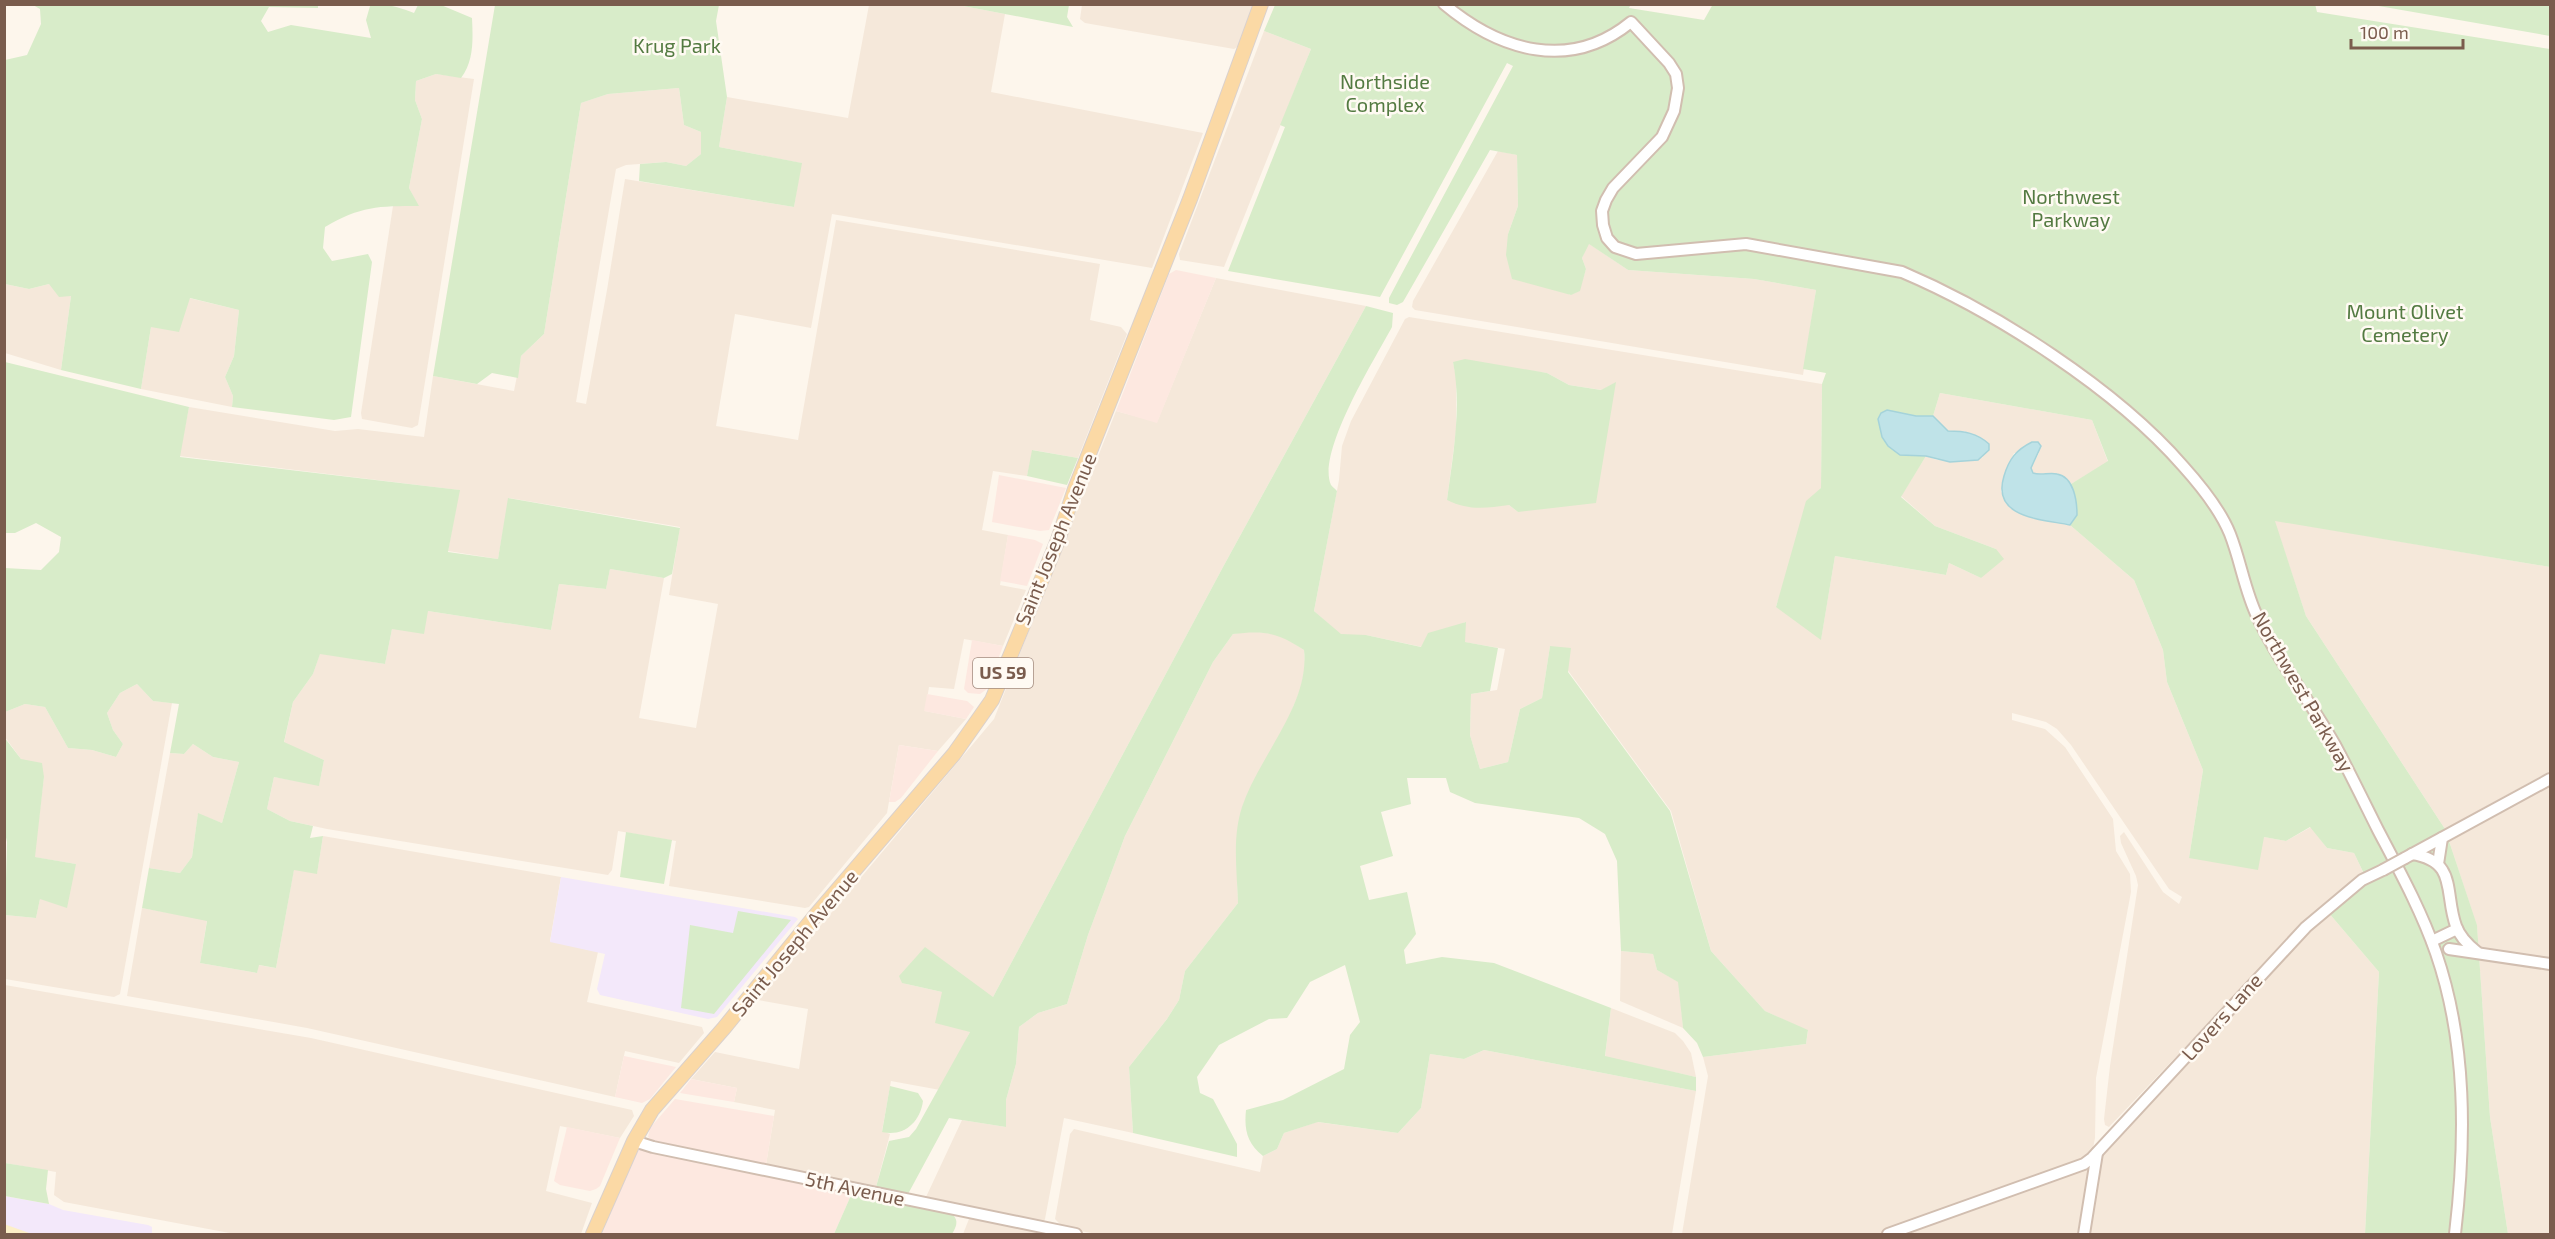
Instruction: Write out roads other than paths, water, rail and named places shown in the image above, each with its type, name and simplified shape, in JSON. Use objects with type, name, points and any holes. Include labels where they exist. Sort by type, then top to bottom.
[{"type":"main road","name":"Saint Joseph Avenue","points":[[593,1234],[634,1141],[652,1110],[724,1028],[815,916],[954,754],[992,700],[1058,540],[1075,489],[1187,208],[1262,4]]},
{"type":"street","name":"Northwest Parkway","points":[[1444,4],[1502,40],[1539,51],[1584,48],[1610,37],[1631,22],[1669,63],[1676,74],[1678,88],[1671,119],[1654,147],[1613,188],[1602,211],[1607,238],[1615,247],[1636,254],[1746,244],[1902,272],[2012,330],[2086,380],[2148,430],[2183,466],[2217,509],[2229,534],[2258,618],[2335,745],[2412,894],[2436,952],[2451,1011],[2460,1078],[2461,1167],[2455,1234]]},
{"type":"street","name":"Lovers Lane","points":[[1888,1234],[2084,1164],[2097,1154],[2306,927],[2362,880],[2550,779]]},
{"type":"street","points":[[2438,864],[2442,838]]},
{"type":"street","points":[[2408,856],[2429,857],[2438,864],[2447,880],[2460,933],[2458,944],[2436,952]]},
{"type":"street","points":[[2432,941],[2460,933]]},
{"type":"street","points":[[2460,933],[2476,952]]},
{"type":"street","points":[[2449,949],[2550,964]]},
{"type":"street","name":"5th Avenue","points":[[634,1141],[653,1148],[1076,1234]]},
{"type":"street","points":[[2084,1234],[2097,1154]]},
{"type":"water","points":[[1887,410],[1916,416],[1933,416],[1948,431],[1965,432],[1980,437],[1989,444],[1989,450],[1978,460],[1950,462],[1926,456],[1900,455],[1888,446],[1882,437],[1878,419],[1881,413]]},
{"type":"water","points":[[2032,442],[2038,442],[2041,446],[2031,468],[2033,473],[2057,474],[2063,476],[2071,485],[2077,515],[2070,525],[2021,514],[2005,501],[2002,490],[2008,465],[2017,452]]},
{"type":"park label","name":"Krug Park","points":[[677,46]]},
{"type":"park label","name":"Northside Complex","points":[[1385,94]]},
{"type":"park label","name":"Mount Olivet Cemetery","points":[[2405,324]]}]
